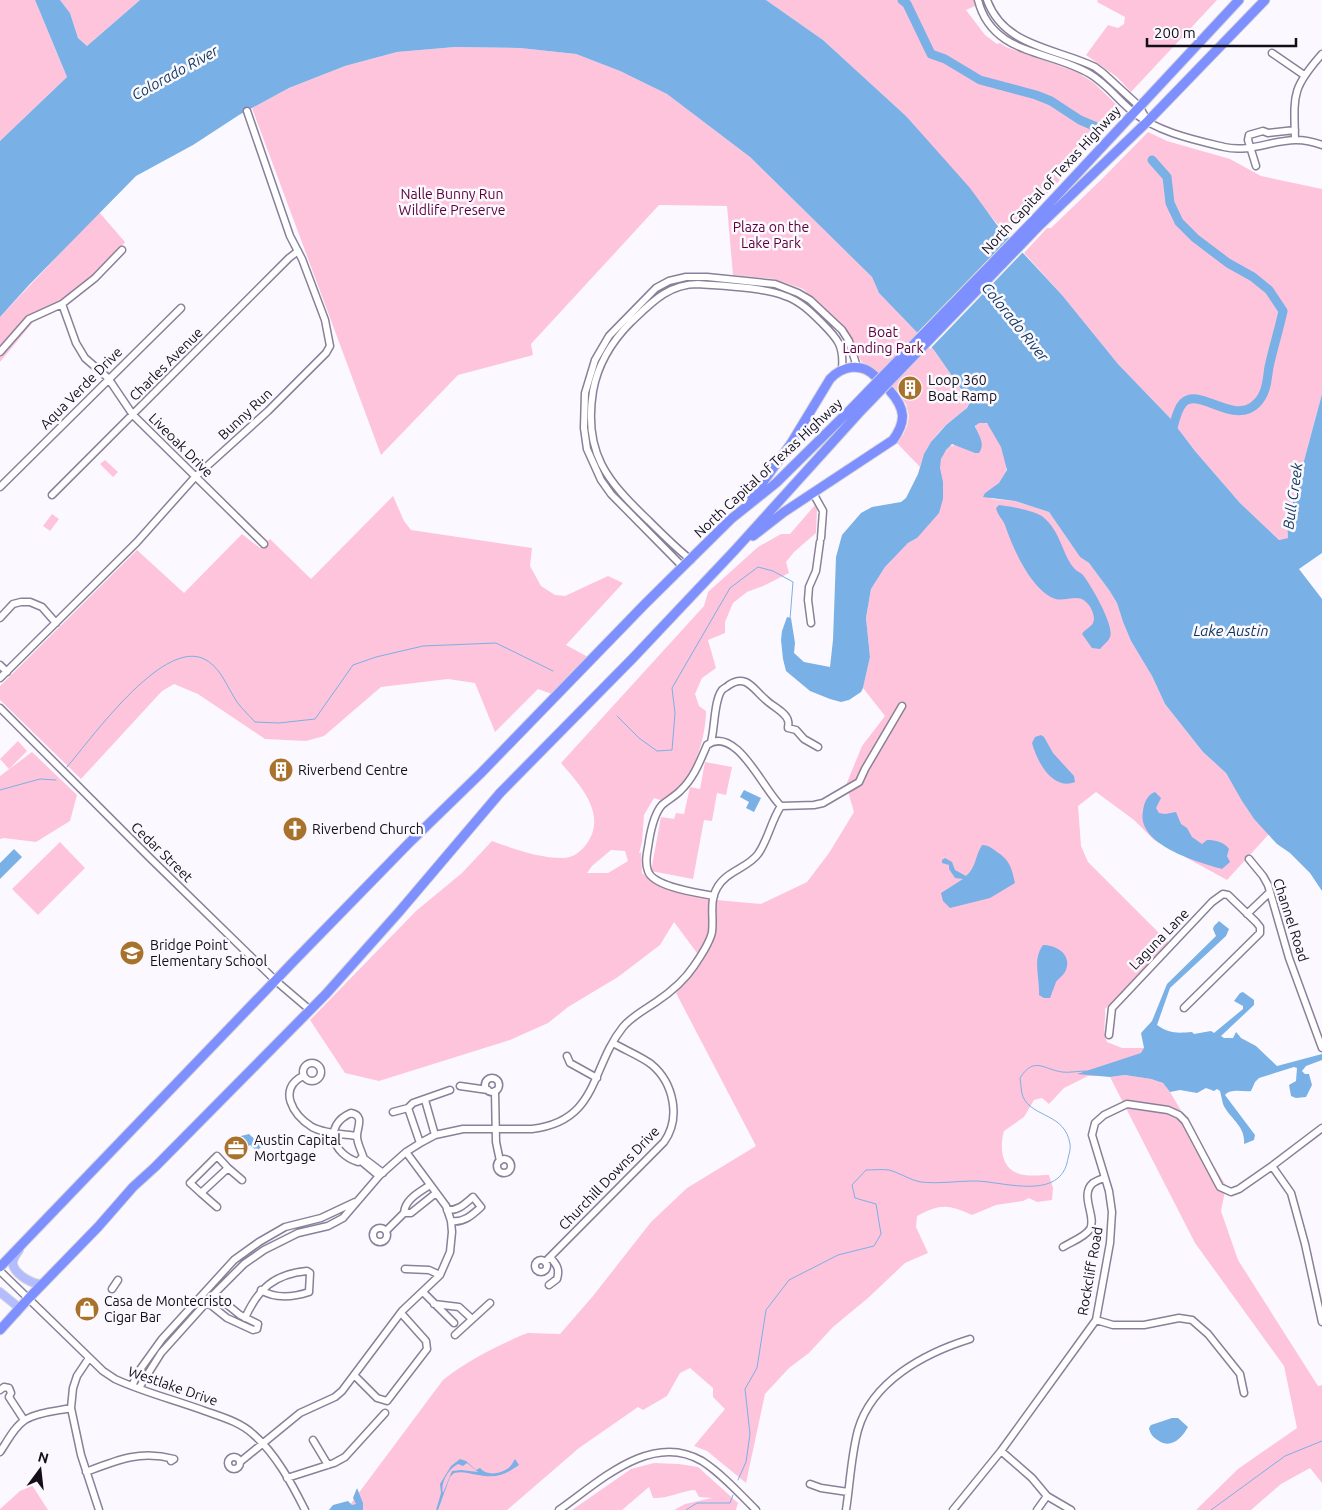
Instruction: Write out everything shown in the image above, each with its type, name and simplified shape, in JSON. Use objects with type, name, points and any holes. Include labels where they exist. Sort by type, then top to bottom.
[{"type":"highway","name":"North Capital of Texas Highway","points":[[0,1269],[276,980],[645,604],[739,512],[776,483],[855,411],[1037,222],[1136,109],[1239,0]]},
{"type":"highway","name":"North Capital of Texas Highway","points":[[1037,222],[1148,121],[1265,0]]},
{"type":"highway","points":[[739,512],[763,484],[790,445],[830,379],[842,369],[857,367],[875,376]]},
{"type":"highway","points":[[735,550],[784,512],[893,440],[902,426],[902,408],[899,401],[890,392]]},
{"type":"highway","name":"North Capital of Texas Highway","points":[[43,1284],[133,1187],[310,1010],[399,912],[500,793],[633,658],[735,550],[816,459],[855,411]]},
{"type":"highway","points":[[0,1330],[43,1284]]},
{"type":"main road","points":[[23,1244],[15,1256],[13,1265],[18,1272],[32,1283],[43,1284]]},
{"type":"main road","points":[[0,1292],[16,1306],[17,1312]]},
{"type":"street","points":[[978,0],[983,14],[999,34],[1010,43],[1089,73],[1136,109]]},
{"type":"street","points":[[988,0],[999,22],[1015,36],[1095,67],[1103,73],[1148,121],[1176,133],[1226,148],[1251,148],[1295,140],[1322,145]]},
{"type":"street","points":[[1026,50],[1028,42]]},
{"type":"street","points":[[1272,53],[1304,75]]},
{"type":"street","points":[[1295,140],[1295,96],[1299,83],[1322,55]]},
{"type":"street","name":"Bunny Run","points":[[0,678],[137,542],[195,477],[268,410],[326,353],[330,346],[325,320],[298,251],[290,236],[247,111]]},
{"type":"street","points":[[1256,166],[1248,140],[1249,134],[1263,131],[1268,133],[1295,130]]},
{"type":"street","points":[[0,352],[29,318],[62,304],[95,278],[122,250]]},
{"type":"street","name":"Charles Avenue","points":[[52,494],[298,251]]},
{"type":"street","points":[[707,277],[707,285]]},
{"type":"street","points":[[684,567],[618,502],[601,480],[590,458],[585,440],[587,415],[603,359],[625,324],[656,288],[663,284],[686,278],[707,277],[775,284],[804,297],[846,336],[857,367]]},
{"type":"street","points":[[625,324],[662,294],[688,284],[776,293],[799,302],[840,342],[842,369]]},
{"type":"street","name":"Liveoak Drive","points":[[62,304],[76,343],[85,358],[108,378],[133,415],[264,544]]},
{"type":"street","name":"Aqua Verde Drive","points":[[0,486],[181,308]]},
{"type":"street","points":[[587,415],[596,453],[607,475],[624,496],[691,560]]},
{"type":"street","points":[[811,623],[808,600],[809,587],[816,571],[823,511],[813,493]]},
{"type":"street","points":[[618,502],[624,496]]},
{"type":"street","points":[[0,618],[13,604],[30,602],[42,607],[56,622]]},
{"type":"street","points":[[0,665],[7,672]]},
{"type":"street","points":[[714,896],[687,891],[658,881],[650,875],[646,862],[655,817],[662,806],[682,789],[694,774],[707,745],[711,742],[715,730],[717,702],[722,690],[733,682],[741,680],[747,682],[785,716],[789,722],[788,728],[796,730],[804,739],[818,747]]},
{"type":"street","points":[[781,806],[823,803],[860,782],[865,769],[902,706]]},
{"type":"street","name":"Cedar Street","points":[[0,708],[151,859],[276,980],[310,1010]]},
{"type":"street","points":[[711,742],[724,741],[744,756],[781,806]]},
{"type":"street","points":[[136,1387],[161,1353],[244,1264],[264,1250],[289,1238],[336,1222],[349,1213],[381,1174],[406,1152],[420,1143],[436,1135],[463,1129],[532,1129],[554,1125],[568,1117],[590,1094],[613,1043],[629,1020],[679,985],[694,966],[712,934],[714,896],[722,880],[757,855],[781,806]]},
{"type":"street","name":"Channel Road","points":[[1250,859],[1266,880],[1289,958],[1322,1048]]},
{"type":"street","points":[[1247,914],[1270,892]]},
{"type":"street","name":"Laguna Lane","points":[[1108,1035],[1112,1008],[1218,896],[1228,895],[1260,927],[1260,933],[1184,1008]]},
{"type":"street","name":"Churchill Downs Drive","points":[[549,1285],[557,1279],[559,1274],[558,1266],[548,1260],[664,1142],[673,1126],[675,1113],[673,1103],[668,1088],[658,1071],[646,1061],[613,1043]]},
{"type":"street","points":[[567,1056],[570,1063],[597,1078]]},
{"type":"street","points":[[303,1076],[294,1082],[289,1095],[291,1105],[303,1120],[312,1127],[333,1133],[357,1136]]},
{"type":"street","points":[[460,1086],[491,1091],[496,1147],[500,1161]]},
{"type":"street","points":[[393,1112],[408,1108],[413,1103],[450,1090]]},
{"type":"street","points":[[425,1100],[436,1135]]},
{"type":"street","name":"Rockcliff Road","points":[[953,1510],[1001,1451],[1096,1320],[1110,1243],[1111,1220],[1109,1191],[1092,1135],[1095,1123],[1127,1104],[1168,1110],[1185,1121],[1220,1187],[1231,1192],[1239,1190],[1272,1166]]},
{"type":"street","points":[[408,1108],[420,1143]]},
{"type":"street","points":[[361,1158],[358,1162],[349,1159],[342,1154],[334,1141],[333,1133],[336,1126],[346,1115],[351,1113],[359,1117],[360,1122],[357,1136],[361,1158],[381,1174]]},
{"type":"street","points":[[1322,1128],[1272,1166],[1291,1193],[1305,1244],[1322,1322]]},
{"type":"street","points":[[240,1462],[262,1442],[300,1414],[335,1397],[342,1391],[401,1313],[440,1275],[450,1252],[451,1220],[436,1193],[406,1152]]},
{"type":"street","points":[[217,1207],[190,1183],[217,1156],[242,1180]]},
{"type":"street","points":[[201,1193],[228,1168]]},
{"type":"street","points":[[1063,1247],[1091,1228],[1089,1192],[1092,1184],[1104,1178]]},
{"type":"street","points":[[386,1231],[404,1213],[405,1206],[409,1201],[430,1185]]},
{"type":"street","points":[[404,1213],[411,1213],[436,1193]]},
{"type":"street","points":[[447,1210],[453,1211],[473,1197],[482,1207],[467,1219],[458,1222],[451,1220]]},
{"type":"street","points":[[136,1387],[139,1371],[162,1339],[234,1260],[258,1242],[286,1227],[321,1218],[359,1200]]},
{"type":"street","points":[[286,1227],[289,1238]]},
{"type":"street","name":"Westlake Drive","points":[[0,1269],[89,1358],[114,1379],[231,1421],[252,1433],[262,1442],[306,1510]]},
{"type":"street","points":[[405,1269],[429,1270],[440,1275]]},
{"type":"street","points":[[245,1318],[261,1290],[293,1273],[307,1271],[310,1274],[309,1292],[276,1296],[261,1290]]},
{"type":"street","points":[[112,1289],[118,1280]]},
{"type":"street","points":[[205,1292],[228,1318],[253,1330],[257,1329],[258,1324],[211,1298]]},
{"type":"street","points":[[423,1292],[454,1323]]},
{"type":"street","points":[[455,1335],[490,1303]]},
{"type":"street","points":[[434,1304],[459,1307],[472,1319]]},
{"type":"street","points":[[354,1375],[377,1398],[387,1402],[427,1349],[426,1341],[401,1313]]},
{"type":"street","points":[[1096,1320],[1113,1325],[1144,1325],[1179,1318],[1192,1320],[1208,1334],[1240,1374],[1244,1393]]},
{"type":"street","points":[[846,1510],[859,1429],[877,1393],[904,1370],[970,1339]]},
{"type":"street","points":[[89,1358],[77,1376],[73,1388],[71,1408],[86,1472],[99,1510]]},
{"type":"street","points":[[0,1392],[4,1387],[9,1388],[11,1393],[8,1397],[24,1420]]},
{"type":"street","points":[[0,1452],[24,1420],[71,1408]]},
{"type":"street","points":[[287,1478],[328,1465],[345,1457],[385,1413]]},
{"type":"street","points":[[313,1440],[328,1465]]},
{"type":"street","points":[[1001,1451],[1032,1478],[1047,1496],[1071,1510]]},
{"type":"street","points":[[559,1510],[642,1456],[655,1452],[673,1452],[704,1462],[756,1510]]},
{"type":"street","points":[[86,1472],[137,1455],[163,1456],[174,1459],[171,1461]]},
{"type":"street","points":[[810,1484],[848,1492]]},
{"type":"street","points":[[1037,1510],[1047,1496]]},
{"type":"green space","points":[[0,0],[35,0],[67,77],[0,141]]},
{"type":"green space","points":[[60,0],[140,0],[87,46],[78,38],[70,13]]},
{"type":"green space","points":[[766,0],[974,0],[975,6],[966,10],[985,35],[997,44],[1000,43],[1006,47],[1077,72],[1094,83],[1120,108],[1094,143],[1090,139],[1055,175],[1060,180],[1027,215],[1005,233],[906,116],[823,40]]},
{"type":"green space","points":[[1098,0],[1217,0],[1131,92],[1117,77],[1086,55],[1108,25],[1118,28],[1124,24],[1125,17],[1097,2]]},
{"type":"green space","name":"Nalle Bunny Run Wildlife Preserve","points":[[455,47],[520,48],[576,54],[620,71],[667,94],[750,157],[872,277],[879,293],[934,350],[970,402],[963,412],[947,424],[934,438],[924,455],[920,467],[896,442],[903,435],[907,426],[909,416],[906,404],[895,388],[861,361],[842,326],[803,289],[774,279],[733,275],[727,206],[659,205],[531,344],[533,355],[458,375],[381,455],[252,108],[289,88],[345,66],[397,52]]},
{"type":"green space","points":[[1148,132],[1167,141],[1230,159],[1261,176],[1322,189],[1322,394],[1287,524],[1288,538],[1279,540],[1240,503],[1195,451],[1170,418],[1118,364],[1062,295],[1024,253],[1047,228],[1051,228]]},
{"type":"green space","points":[[99,212],[125,242],[98,278],[68,304],[33,322],[0,362],[0,317]]},
{"type":"green space","points":[[979,422],[986,423],[991,427],[995,432],[1006,460],[1005,475],[998,484],[985,493],[992,499],[1015,501],[1049,512],[1080,557],[1089,563],[1117,603],[1131,641],[1152,676],[1165,704],[1203,752],[1226,773],[1254,819],[1269,834],[1227,880],[1154,840],[1134,820],[1096,792],[1078,806],[1081,846],[1088,862],[1169,943],[1105,1009],[1104,1030],[1107,1042],[1122,1048],[1146,1048],[1146,1058],[1107,1076],[1088,1076],[1064,1088],[1049,1104],[1042,1098],[1034,1100],[1024,1117],[1004,1131],[1002,1149],[1007,1165],[1011,1170],[1021,1174],[1049,1175],[1053,1188],[1052,1200],[1037,1202],[1029,1198],[1023,1201],[996,1205],[972,1215],[950,1207],[944,1207],[932,1209],[917,1216],[916,1227],[928,1253],[905,1263],[868,1298],[833,1327],[809,1353],[789,1368],[765,1394],[746,1483],[707,1451],[694,1446],[725,1409],[713,1397],[713,1388],[690,1368],[680,1373],[667,1396],[643,1410],[638,1407],[579,1448],[507,1510],[346,1510],[443,1380],[471,1361],[522,1335],[528,1333],[560,1334],[593,1296],[651,1222],[687,1188],[756,1146],[676,993],[703,961],[674,922],[660,945],[618,977],[568,1007],[548,1023],[510,1040],[379,1081],[345,1073],[310,1020],[416,911],[462,873],[492,841],[554,858],[569,857],[583,849],[592,835],[593,813],[584,791],[561,763],[704,606],[708,592],[758,547],[781,534],[790,534],[815,505],[817,510],[816,533],[794,552],[786,562],[789,573],[747,592],[733,603],[725,622],[725,633],[708,640],[716,668],[702,678],[695,694],[699,706],[706,711],[705,728],[698,755],[686,779],[678,788],[663,801],[654,798],[644,815],[642,842],[639,853],[641,852],[642,873],[654,883],[676,892],[716,900],[761,904],[807,882],[829,853],[854,812],[846,785],[862,746],[885,716],[863,688],[870,657],[866,618],[871,589],[885,567],[908,543],[917,538],[943,453],[950,446],[956,445],[976,429],[976,423]],"holes":[[[611,850],[625,851],[628,861],[608,873],[587,873],[592,866]]]},
{"type":"green space","points":[[105,460],[118,472],[113,477],[100,464]]},
{"type":"green space","points":[[393,496],[404,521],[411,530],[532,548],[530,566],[541,586],[555,595],[565,596],[608,576],[623,583],[566,645],[588,657],[552,694],[538,689],[495,732],[475,683],[448,679],[381,687],[324,736],[306,741],[265,739],[198,694],[174,684],[162,691],[81,779],[0,700],[0,686],[137,550],[184,593],[242,534],[260,548],[270,539],[311,579]]},
{"type":"green space","points":[[52,514],[59,519],[50,531],[43,526]]},
{"type":"green space","points":[[18,741],[27,751],[9,769],[0,759]]},
{"type":"green space","points":[[32,752],[77,795],[70,821],[36,842],[0,839],[0,776]]},
{"type":"green space","points":[[705,762],[732,767],[726,795],[717,793],[712,821],[704,820],[693,879],[651,871],[661,817],[674,819],[676,813],[684,814],[690,787],[700,789]]},
{"type":"green space","points":[[60,842],[85,868],[38,915],[12,889]]},
{"type":"green space","points":[[1125,1075],[1163,1083],[1226,1186],[1221,1211],[1238,1260],[1318,1386],[1322,1385],[1322,1483],[1310,1468],[1281,1484],[1251,1510],[1196,1510],[1238,1469],[1297,1428],[1284,1366],[1195,1243],[1110,1077]]},
{"type":"green space","points":[[654,1463],[698,1467],[738,1503],[736,1510],[674,1510],[685,1504],[712,1498],[699,1497],[695,1490],[653,1498],[649,1487],[622,1510],[572,1510],[631,1469]]},
{"type":"green space","points":[[30,1482],[48,1510],[0,1510],[0,1509]]},
{"type":"water","name":"Lake Austin","points":[[35,0],[60,0],[70,13],[78,38],[87,46],[140,0],[766,0],[823,40],[906,116],[970,188],[997,225],[1062,295],[1118,364],[1170,418],[1195,451],[1240,503],[1279,540],[1288,538],[1287,524],[1322,394],[1322,553],[1299,569],[1322,599],[1322,891],[1310,873],[1290,853],[1277,844],[1254,819],[1226,773],[1203,752],[1165,704],[1152,676],[1131,641],[1117,603],[1089,563],[1080,557],[1049,512],[1015,501],[983,497],[985,493],[999,483],[1007,470],[1001,447],[987,423],[979,423],[975,426],[982,442],[979,453],[952,444],[946,450],[941,459],[940,468],[943,482],[943,499],[939,513],[917,538],[908,543],[885,567],[871,589],[866,618],[870,657],[861,692],[849,700],[841,702],[830,699],[810,691],[786,671],[781,640],[787,617],[791,618],[795,643],[794,653],[804,662],[830,667],[833,640],[836,557],[842,535],[861,513],[872,507],[901,502],[906,498],[918,474],[924,454],[931,442],[946,425],[967,408],[970,402],[934,350],[879,293],[872,277],[750,157],[667,94],[620,71],[576,54],[520,48],[455,47],[397,52],[345,66],[289,88],[239,115],[193,145],[136,176],[0,317],[0,141],[67,77]]},
{"type":"water","points":[[999,505],[1022,509],[1040,515],[1054,529],[1069,561],[1086,579],[1096,595],[1109,624],[1110,637],[1100,649],[1092,648],[1082,634],[1094,621],[1090,606],[1079,598],[1053,598],[1037,585],[1017,555],[997,511],[996,508]]},
{"type":"water","points":[[1041,735],[1053,753],[1074,776],[1075,782],[1067,784],[1059,782],[1047,773],[1032,743],[1035,737]]},
{"type":"water","points":[[744,790],[761,798],[754,812],[746,808],[749,802],[740,797]]},
{"type":"water","points":[[1155,792],[1161,798],[1156,808],[1159,813],[1176,812],[1181,824],[1187,828],[1192,837],[1202,844],[1207,840],[1217,841],[1225,845],[1229,849],[1227,856],[1230,862],[1222,869],[1185,857],[1159,842],[1149,833],[1143,823],[1143,811],[1148,797]]},
{"type":"water","points":[[982,845],[990,847],[1005,858],[1015,883],[990,898],[950,908],[943,901],[941,893],[963,879],[955,878],[949,869],[949,865],[942,863],[942,860],[945,858],[952,862],[955,870],[966,876],[972,869]]},
{"type":"water","points":[[14,849],[22,857],[0,879],[0,863]]},
{"type":"water","points":[[1219,921],[1229,929],[1226,936],[1170,988],[1157,1025],[1174,1032],[1192,1032],[1194,1034],[1211,1031],[1214,1033],[1243,1009],[1243,1006],[1234,1001],[1243,992],[1254,1000],[1254,1005],[1221,1036],[1233,1038],[1236,1032],[1241,1038],[1256,1046],[1277,1066],[1322,1054],[1322,1060],[1306,1066],[1302,1071],[1305,1074],[1309,1074],[1312,1085],[1306,1097],[1296,1098],[1291,1096],[1289,1085],[1296,1081],[1297,1068],[1294,1067],[1259,1078],[1251,1091],[1234,1091],[1225,1095],[1255,1135],[1254,1140],[1244,1144],[1240,1127],[1226,1109],[1220,1091],[1217,1089],[1214,1091],[1206,1088],[1197,1093],[1180,1090],[1170,1092],[1163,1083],[1151,1079],[1125,1075],[1110,1077],[1077,1074],[1141,1053],[1144,1048],[1141,1033],[1152,1021],[1167,984],[1216,936],[1213,929]]},
{"type":"water","points":[[1043,945],[1058,949],[1067,959],[1066,970],[1056,982],[1050,998],[1044,998],[1039,995],[1037,963]]},
{"type":"water","points":[[249,1134],[262,1146],[257,1151],[250,1145],[247,1147],[237,1137]]},
{"type":"water","points":[[1172,1418],[1178,1418],[1188,1427],[1176,1441],[1168,1444],[1163,1443],[1154,1437],[1149,1428],[1151,1425]]},
{"type":"water","points":[[460,1459],[466,1461],[476,1470],[480,1468],[483,1471],[493,1473],[508,1468],[515,1459],[519,1465],[504,1474],[495,1476],[463,1472],[454,1473],[450,1477],[438,1510],[436,1510],[441,1493],[440,1484],[451,1466]],"holes":[[[467,1463],[478,1472],[452,1471],[443,1493],[444,1480],[449,1472],[458,1464],[463,1466]]]},
{"type":"water","points":[[357,1488],[363,1503],[363,1510],[329,1510],[333,1505],[348,1501],[352,1505],[356,1504],[353,1498]]},
{"type":"pier","points":[[1011,236],[1025,250],[930,349],[916,334]]},
{"type":"waterway","points":[[902,0],[907,4],[931,54],[945,59],[980,80],[1051,101],[1080,120],[1101,129]]},
{"type":"waterway","points":[[1152,160],[1167,177],[1170,203],[1179,222],[1195,238],[1228,263],[1253,277],[1269,290],[1283,311],[1266,386],[1263,395],[1257,403],[1248,409],[1238,411],[1198,399],[1190,399],[1183,403],[1179,410],[1171,435]]},
{"type":"waterway","points":[[617,716],[639,738],[657,751],[672,750],[675,713],[672,688],[730,588],[758,567],[773,571],[793,582],[790,619]]},
{"type":"waterway","points":[[67,767],[109,716],[147,678],[167,664],[185,657],[202,658],[214,666],[237,702],[255,722],[279,723],[315,719],[353,665],[376,657],[423,646],[496,643],[553,671]]},
{"type":"waterway","points":[[0,790],[40,779],[56,780]]},
{"type":"waterway","points":[[738,1480],[746,1462],[750,1434],[745,1389],[757,1368],[766,1310],[789,1280],[838,1255],[874,1246],[881,1234],[876,1204],[855,1198],[852,1185],[866,1170],[889,1170],[917,1181],[928,1183],[975,1181],[1027,1186],[1052,1182],[1061,1175],[1067,1163],[1070,1151],[1067,1134],[1056,1121],[1028,1104],[1022,1095],[1020,1078],[1025,1071],[1034,1066],[1062,1072],[1086,1071]]},
{"type":"waterway","points":[[1211,1510],[1285,1456],[1322,1441]]},
{"type":"waterway","points":[[686,1510],[697,1503],[730,1503],[733,1495]]},
{"type":"place","name":"Loop 360 Boat Ramp","points":[[910,388]]},
{"type":"place","name":"Riverbend Centre","points":[[281,770]]},
{"type":"place","name":"Riverbend Church","points":[[295,829]]},
{"type":"place","name":"Bridge Point Elementary School","points":[[132,953]]},
{"type":"place","name":"Austin Capital Mortgage","points":[[236,1148]]},
{"type":"place","name":"Casa de Montecristo Cigar Bar","points":[[87,1309]]},
{"type":"water label","name":"Colorado River","points":[[175,73]]},
{"type":"water label","name":"Colorado River","points":[[1015,322]]},
{"type":"water label","name":"Bull Creek","points":[[1293,496]]},
{"type":"park label","name":"Plaza on the Lake Park","points":[[771,236]]},
{"type":"park label","name":"Boat Landing Park","points":[[883,340]]}]
